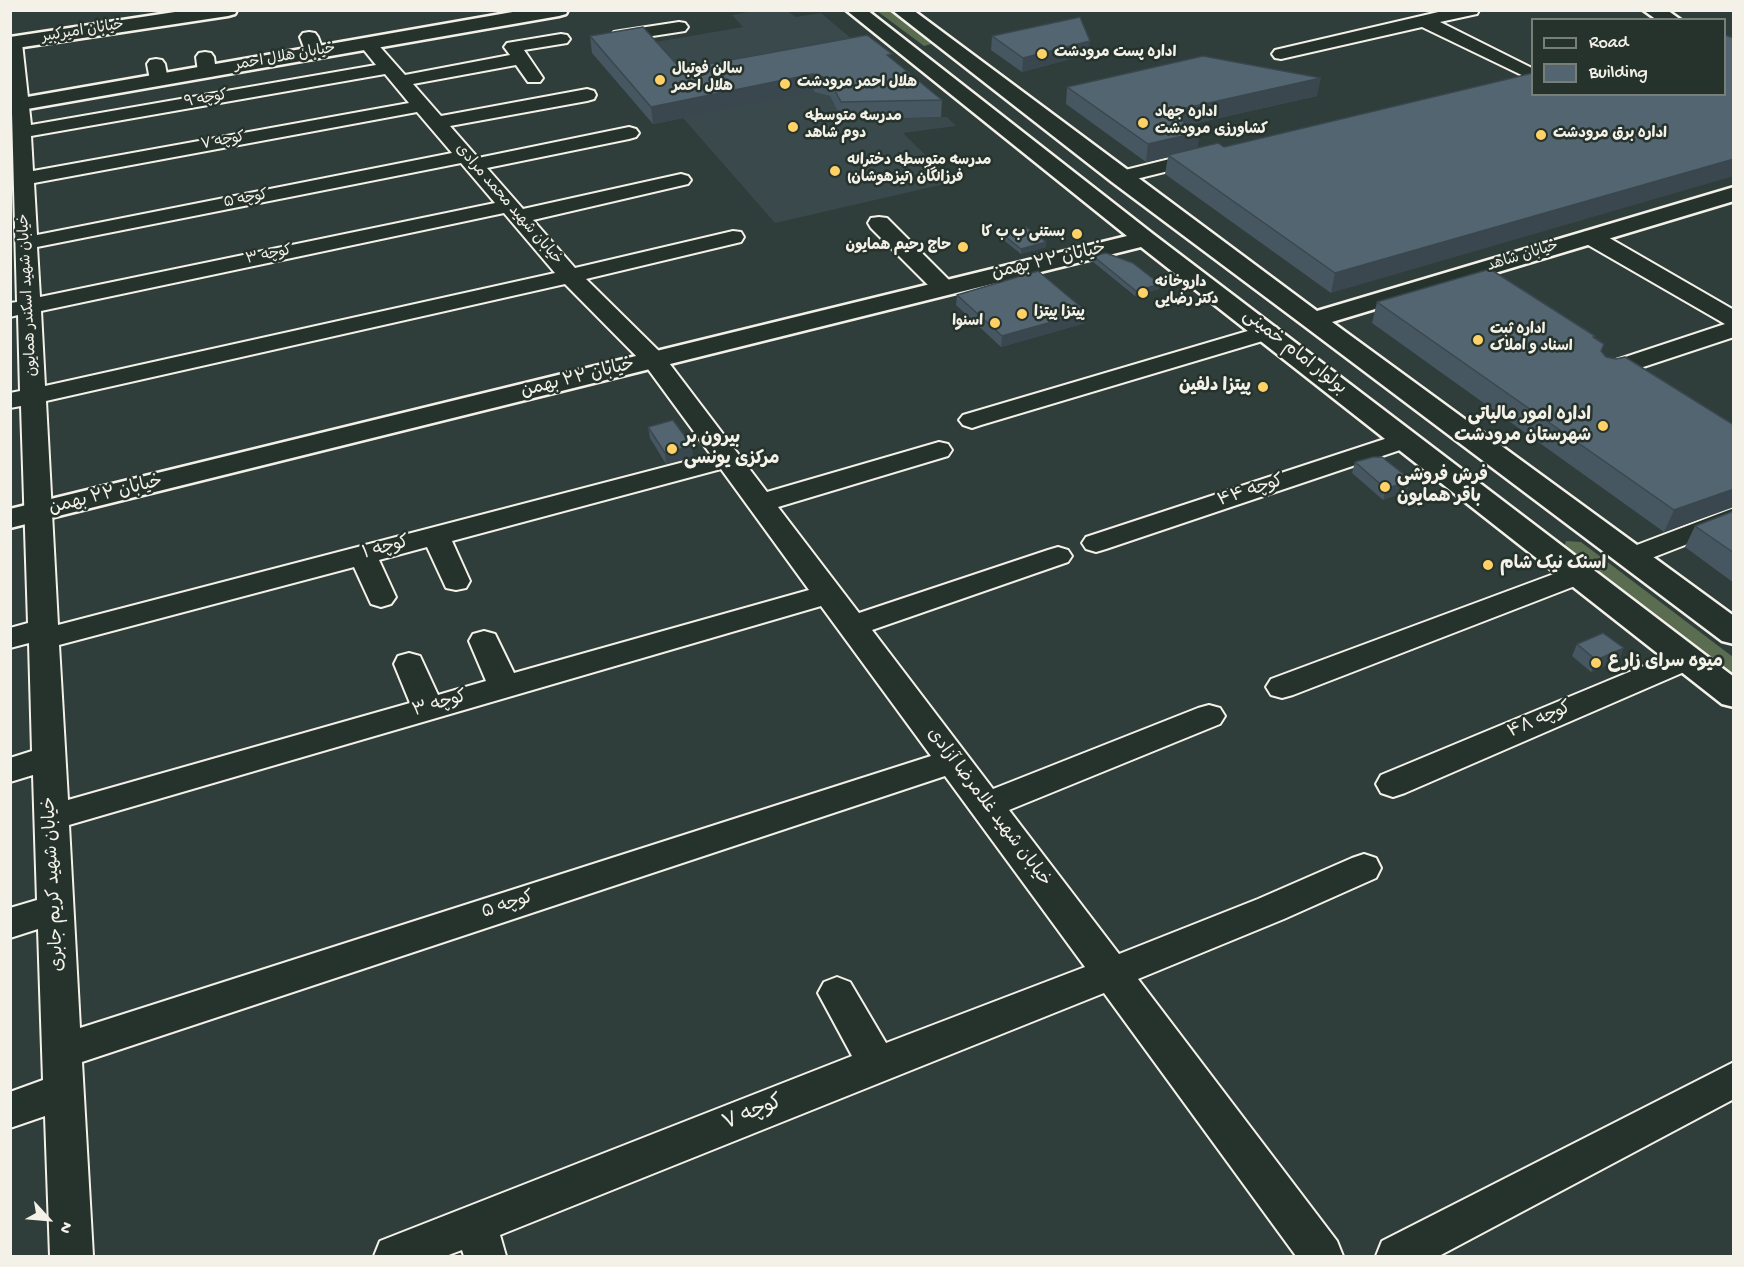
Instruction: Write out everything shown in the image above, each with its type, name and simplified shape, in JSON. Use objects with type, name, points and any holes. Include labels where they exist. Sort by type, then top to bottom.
[{"type":"main road","name":"خیابان امیرکبیر","points":[[12,43],[177,14],[228,10]]},
{"type":"main road","name":"خیابان هلال احمر","points":[[15,105],[157,72],[312,45],[361,40],[559,10]]},
{"type":"main road","name":"بولوار امام خمینی","points":[[855,10],[1145,239],[1734,695]]},
{"type":"main road","name":"بولوار امام خمینی","points":[[901,10],[1120,177],[1734,633]]},
{"type":"main road","points":[[1652,10],[1668,18]]},
{"type":"main road","points":[[918,60],[955,51]]},
{"type":"main road","name":"خیابان شاهد","points":[[1312,320],[1734,194]]},
{"type":"main road","name":"خیابان ۲۲ بهمن","points":[[24,516],[943,287],[1145,239]]},
{"type":"main road","points":[[1518,526],[1539,526],[1557,520],[1566,508]]},
{"type":"street","points":[[620,36],[681,30],[664,10]]},
{"type":"street","points":[[1281,54],[1472,10]]},
{"type":"street","points":[[1424,21],[1531,75]]},
{"type":"street","points":[[534,78],[513,47],[561,39]]},
{"type":"street","name":"خیابان شهید محمد مرادی","points":[[361,40],[395,75],[570,276],[654,360]]},
{"type":"street","name":"خیابان شهید اسکندر همایون","points":[[12,43],[15,105],[22,132],[19,168],[24,516]]},
{"type":"street","name":"کوچه ۹","points":[[22,132],[395,75],[519,59]]},
{"type":"street","points":[[1510,82],[1531,77]]},
{"type":"street","points":[[437,123],[587,95]]},
{"type":"street","name":"کوچه ۷","points":[[19,168],[422,106]]},
{"type":"street","name":"کوچه ۵","points":[[21,236],[628,133]]},
{"type":"street","points":[[1120,177],[1223,152]]},
{"type":"street","name":"کوچه ۳","points":[[20,308],[681,180]]},
{"type":"street","points":[[879,223],[943,287]]},
{"type":"street","points":[[22,399],[734,237]]},
{"type":"street","points":[[1591,237],[1734,320]]},
{"type":"street","points":[[1607,371],[1734,329]]},
{"type":"street","points":[[972,420],[1268,332]]},
{"type":"street","name":"خیابان شهید غلامرضا آزادی","points":[[654,360],[1322,1257]]},
{"type":"street","name":"کوچه ۴۴","points":[[1096,543],[1406,440]]},
{"type":"street","points":[[761,503],[939,450]]},
{"type":"street","name":"کوچه ۱","points":[[33,636],[363,555],[728,459]]},
{"type":"street","name":"خیابان شهید کریم جابری","points":[[24,516],[33,636],[49,758],[71,1257]]},
{"type":"street","points":[[1631,557],[1734,516]]},
{"type":"street","points":[[436,536],[456,581]]},
{"type":"street","points":[[363,555],[381,597]]},
{"type":"street","points":[[853,626],[1058,556]]},
{"type":"street","points":[[1282,687],[1578,574]]},
{"type":"street","name":"کوچه ۳","points":[[52,817],[829,594]]},
{"type":"street","points":[[484,641],[504,686]]},
{"type":"street","name":"کوچه ۴۸","points":[[1393,784],[1687,659]]},
{"type":"street","points":[[409,664],[428,709]]},
{"type":"street","points":[[986,805],[1209,716]]},
{"type":"street","points":[[10,770],[49,758]]},
{"type":"street","name":"کوچه ۵","points":[[62,1051],[953,760]]},
{"type":"street","name":"کوچه ۷","points":[[394,1257],[480,1241],[877,1064],[1112,973],[1271,909],[1364,868]]},
{"type":"street","points":[[10,923],[56,909]]},
{"type":"street","points":[[837,993],[877,1064]]},
{"type":"street","points":[[1397,1257],[1734,1079]]},
{"type":"street","points":[[10,1110],[64,1091]]},
{"type":"shaded area","points":[[759,10],[787,11],[796,17],[821,13],[853,40],[682,86],[644,44],[743,27],[732,15]]},
{"type":"shaded area","name":"مدرسه متوسطه دخترانه فرزانگان (تیزهوشان)","points":[[814,92],[830,96],[842,120],[947,117],[956,126],[903,133],[953,182],[775,223],[683,118]]},
{"type":"green space","points":[[877,11],[892,11],[935,43],[924,46]]},
{"type":"green space","points":[[1566,541],[1581,542],[1733,657],[1733,680],[1564,548]]},
{"type":"building","points":[[1080,17],[1090,41],[1023,58],[992,36]]},
{"type":"building","points":[[643,27],[681,69],[867,35],[892,54],[887,55],[942,100],[841,102],[829,79],[813,74],[651,107],[590,36]]},
{"type":"building","name":"اداره برق مرودشت","points":[[1726,35],[1734,38],[1734,159],[1335,273],[1168,155],[1218,143],[1224,147],[1531,73],[1531,96],[1726,96]]},
{"type":"building","points":[[1203,56],[1321,78],[1168,112],[1200,132],[1148,144],[1067,87]]},
{"type":"building","points":[[1026,227],[1046,242],[1021,249],[1001,233]]},
{"type":"building","points":[[1106,253],[1133,263],[1160,284],[1136,291],[1093,256]]},
{"type":"building","points":[[1490,269],[1595,336],[1593,337],[1604,344],[1601,351],[1606,357],[1616,359],[1625,357],[1734,425],[1734,489],[1674,510],[1377,302]]},
{"type":"building","points":[[1038,271],[1087,312],[1002,336],[957,295]]},
{"type":"building","points":[[673,420],[692,446],[665,453],[648,427]]},
{"type":"building","points":[[1382,457],[1411,480],[1386,489],[1355,462]]},
{"type":"building","points":[[1734,511],[1734,553],[1695,526]]},
{"type":"building","points":[[1603,633],[1624,648],[1596,660],[1577,644]]},
{"type":"place","name":"اداره پست مرودشت","points":[[1042,54]]},
{"type":"place","name":"سالن فوتبال هلال احمر","points":[[660,80]]},
{"type":"place","name":"هلال احمر مرودشت","points":[[785,84]]},
{"type":"place","name":"اداره جهاد کشاورزی مرودشت","points":[[1143,123]]},
{"type":"place","name":"مدرسه متوسطه دوم شاهد","points":[[793,127]]},
{"type":"place","name":"اداره برق مرودشت","points":[[1541,135]]},
{"type":"place","name":"مدرسه متوسطه دخترانه فرزانگان (تیزهوشان)","points":[[835,171]]},
{"type":"place","name":"بستنی ب ب کا","points":[[1077,234]]},
{"type":"place","name":"حاج رحیم همایون","points":[[963,247]]},
{"type":"place","name":"داروخانه دکتر رضایی","points":[[1143,293]]},
{"type":"place","name":"پیتزا پیتزا","points":[[1022,314]]},
{"type":"place","name":"اسنوا","points":[[995,323]]},
{"type":"place","name":"اداره ثبت اسناد و املاک","points":[[1478,340]]},
{"type":"place","name":"پیتزا دلفین","points":[[1263,387]]},
{"type":"place","name":"اداره امور مالیاتی شهرستان مرودشت","points":[[1603,426]]},
{"type":"place","name":"بیرون بر مرکزی یونسی","points":[[672,449]]},
{"type":"place","name":"فرش فروشی باقر همایون","points":[[1385,487]]},
{"type":"place","name":"اسنک نیک شام","points":[[1488,565]]},
{"type":"place","name":"میوه سرای زارع","points":[[1596,663]]}]
